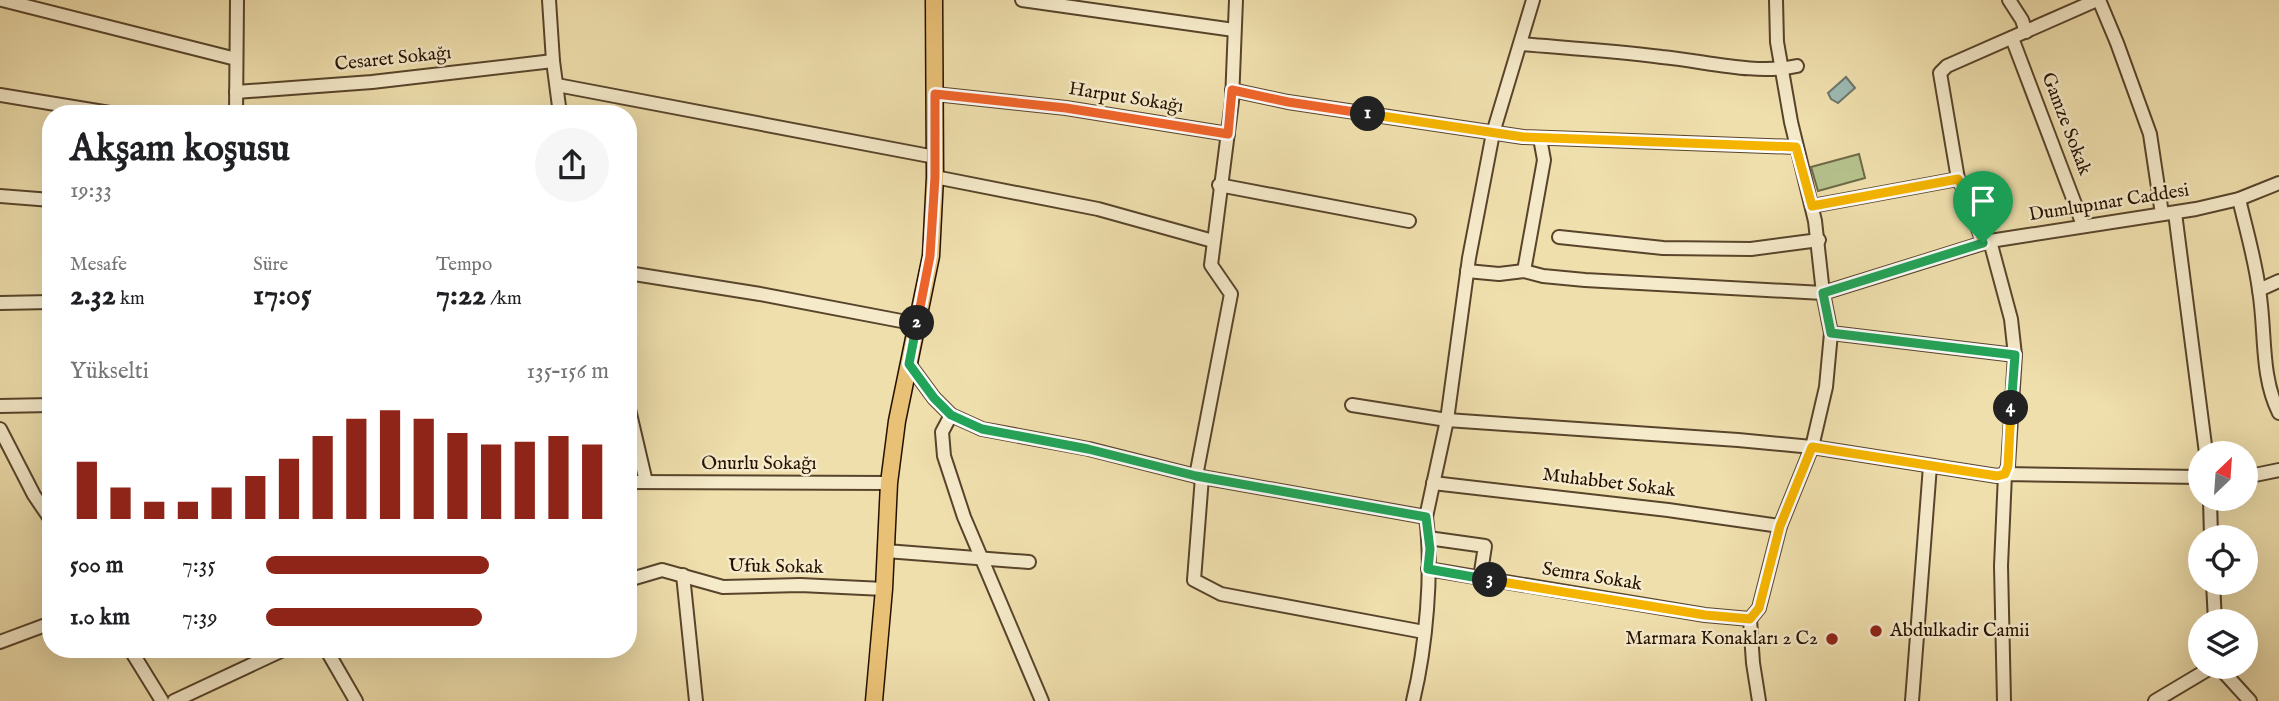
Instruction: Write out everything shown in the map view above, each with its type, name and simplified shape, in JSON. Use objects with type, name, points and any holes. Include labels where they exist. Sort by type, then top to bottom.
[{"type":"main road","points":[[873,701],[884,589],[889,483],[897,421],[930,256],[935,177],[931,0]]},
{"type":"street","points":[[2,0],[236,59]]},
{"type":"street","points":[[236,105],[237,0]]},
{"type":"street","points":[[549,0],[559,105]]},
{"type":"street","points":[[1022,0],[1234,30]]},
{"type":"street","points":[[1236,0],[1228,134],[1219,185],[1211,265],[1231,294],[1199,477],[1194,580],[1221,594],[1424,632]]},
{"type":"street","points":[[1413,701],[1420,675],[1424,632],[1428,569],[1426,517],[1447,420],[1467,271],[1493,133],[1533,0]]},
{"type":"street","points":[[1759,701],[1750,619],[1759,608],[1780,526],[1812,447],[1826,387],[1831,333],[1823,293],[1819,240],[1796,147],[1781,69],[1774,0]]},
{"type":"street","points":[[2009,0],[2026,32]]},
{"type":"street","points":[[2004,701],[2001,566],[2015,355],[2011,319],[1987,242],[1958,179],[1940,73],[1947,66],[2098,0],[2125,63],[2150,134],[2169,214],[2204,441]]},
{"type":"street","name":"Gamze Sokak","points":[[2012,38],[2082,225]]},
{"type":"street","points":[[1521,44],[1781,69],[1797,66]]},
{"type":"street","name":"Cesaret Sokağı","points":[[236,92],[372,82],[554,61]]},
{"type":"street","points":[[557,85],[935,157]]},
{"type":"street","points":[[1232,90],[1288,102],[1541,138],[1796,147]]},
{"type":"street","name":"Harput Sokağı","points":[[935,94],[1066,108],[1228,134]]},
{"type":"street","points":[[0,95],[61,105]]},
{"type":"street","points":[[1524,271],[1544,160],[1541,138]]},
{"type":"street","points":[[935,177],[1098,209],[1213,241]]},
{"type":"street","points":[[1812,206],[1958,179]]},
{"type":"street","name":"Dumlupınar Caddesi","points":[[1823,293],[1987,242],[2082,225],[2169,214],[2239,199],[2279,183]]},
{"type":"street","points":[[1219,185],[1409,221]]},
{"type":"street","points":[[0,196],[42,199]]},
{"type":"street","points":[[2239,199],[2259,290],[2279,414]]},
{"type":"street","points":[[1559,237],[1663,248],[1751,250],[1819,240]]},
{"type":"street","points":[[1467,271],[1499,274],[1524,271],[1543,276],[1585,280],[1823,293]]},
{"type":"street","points":[[637,274],[760,294],[917,324]]},
{"type":"street","points":[[2259,290],[2279,281]]},
{"type":"street","points":[[0,303],[42,302]]},
{"type":"street","points":[[1831,333],[2015,355]]},
{"type":"street","points":[[909,364],[934,398],[951,415],[982,429],[1088,449],[1199,477],[1426,517]]},
{"type":"street","points":[[0,407],[42,405]]},
{"type":"street","points":[[1352,405],[1447,420],[1812,447],[1997,476],[2188,477]]},
{"type":"street","points":[[951,415],[942,432],[944,456],[964,517],[1042,701]]},
{"type":"street","points":[[0,429],[42,507]]},
{"type":"street","points":[[637,444],[646,482]]},
{"type":"street","points":[[1912,701],[1930,466]]},
{"type":"street","points":[[2258,474],[2279,470]]},
{"type":"street","name":"Onurlu Sokağı","points":[[637,482],[889,483]]},
{"type":"street","name":"Muhabbet Sokak","points":[[1433,483],[1642,506],[1780,526]]},
{"type":"street","points":[[1428,538],[1485,546],[1480,578]]},
{"type":"street","points":[[886,551],[1029,562]]},
{"type":"street","name":"Semra Sokak","points":[[1428,569],[1677,610],[1750,619]]},
{"type":"street","name":"Ufuk Sokak","points":[[637,577],[662,570],[723,587],[800,585],[884,589]]},
{"type":"street","points":[[683,575],[696,701]]},
{"type":"street","points":[[0,642],[42,626]]},
{"type":"street","points":[[136,658],[162,701]]},
{"type":"street","points":[[174,701],[266,658]]},
{"type":"street","points":[[331,658],[356,701]]},
{"type":"street","points":[[2155,701],[2192,679]]},
{"type":"street","points":[[2229,679],[2249,701]]},
{"type":"green space","points":[[1859,154],[1865,178],[1818,191],[1811,167]]},
{"type":"water","points":[[1846,77],[1855,88],[1838,103],[1831,99],[1828,93]]},
{"type":"place","name":"Abdulkadir Camii","points":[[1876,631]]},
{"type":"place","name":"Marmara Konakları 2 C2","points":[[1832,639]]},
{"type":"route","points":[[1232,90],[1288,102],[1523,137],[1796,147],[1812,206],[1958,179],[1966,193],[1983,243],[1823,293],[1831,333],[2015,355],[2008,466],[2005,474],[1997,476],[1812,447],[1780,526],[1759,608],[1750,619],[1705,615],[1428,569],[1430,549],[1426,517],[1196,476],[1088,449],[982,429],[951,415],[934,398],[909,364],[930,256],[935,177],[935,94],[1066,108],[1228,134],[1232,90]]}]
